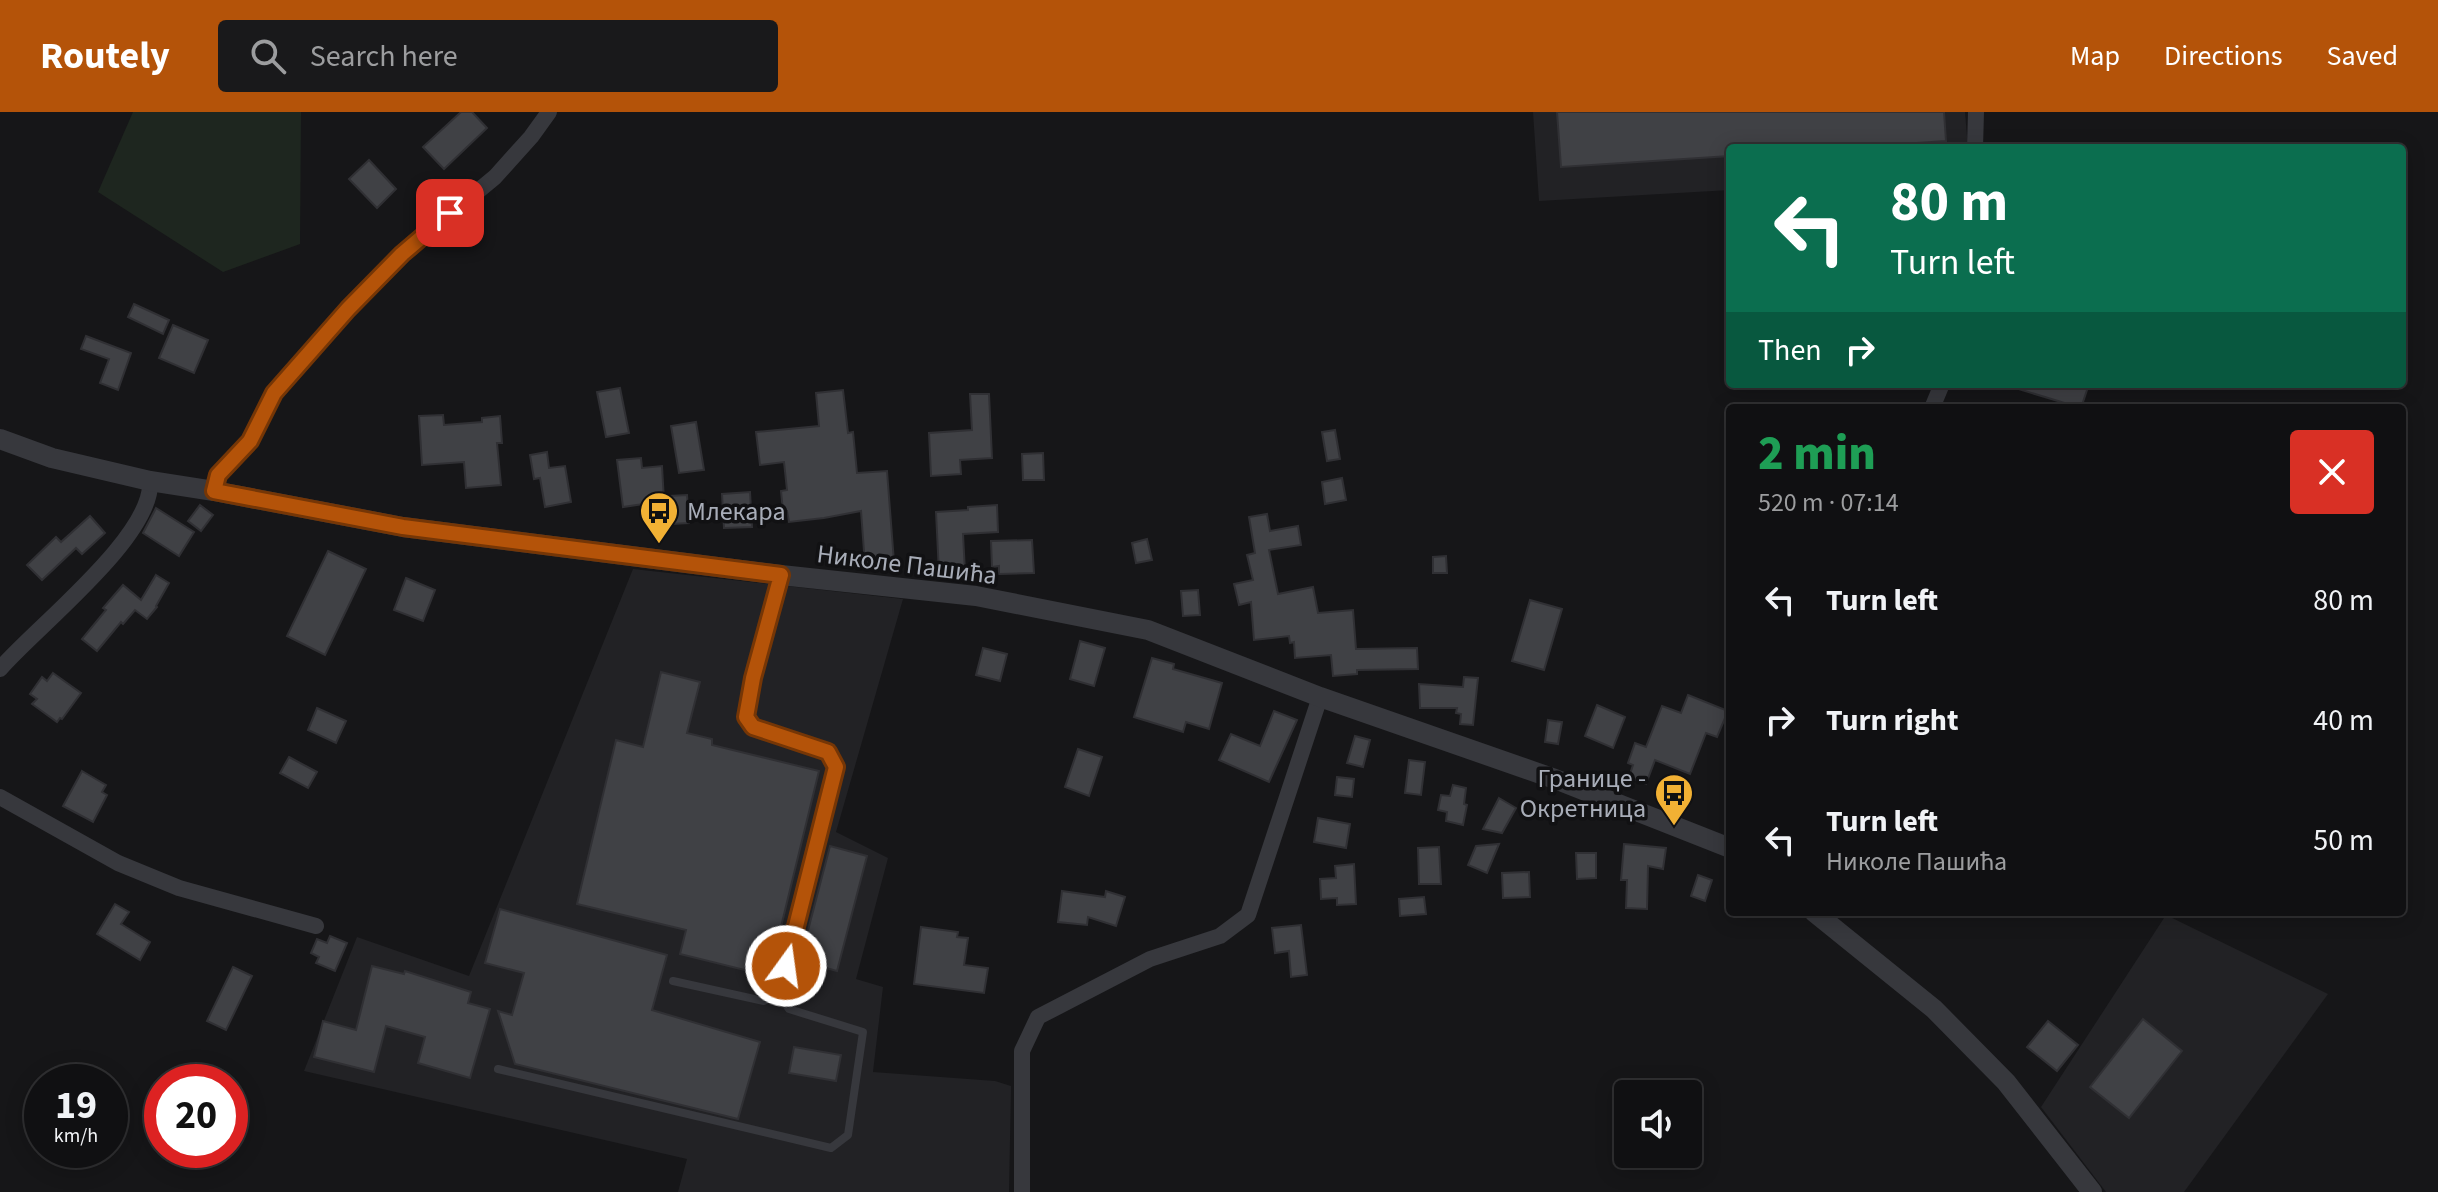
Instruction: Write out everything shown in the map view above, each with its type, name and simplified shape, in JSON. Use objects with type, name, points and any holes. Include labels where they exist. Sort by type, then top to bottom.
[{"type":"street","points":[[214,491],[218,475],[250,441],[274,393],[348,309],[402,254],[495,177],[549,112]]},
{"type":"street","points":[[1975,144],[1976,112]]},
{"type":"street","name":"Николе Пашића","points":[[0,439],[52,458],[150,481],[403,527],[781,575],[976,596],[1148,630],[1320,697],[1726,843]]},
{"type":"street","points":[[0,669],[108,560],[146,508],[150,481]]},
{"type":"street","points":[[1022,1192],[1022,1051],[1038,1017],[1150,959],[1220,936],[1248,915],[1320,697]]},
{"type":"street","points":[[0,797],[130,868],[179,888],[316,926]]},
{"type":"street","points":[[1819,916],[1934,1009],[1986,1061],[2092,1192]]},
{"type":"lane","points":[[498,1069],[831,1148],[848,1135],[863,1032],[789,1009],[779,994],[836,767],[828,752],[753,727],[746,717],[753,678],[781,575]]},
{"type":"lane","points":[[673,981],[764,1001],[779,994]]},
{"type":"shaded area","points":[[133,112],[301,112],[300,244],[223,272],[98,192]]},
{"type":"shaded area","points":[[1533,112],[1965,112],[1968,144],[1726,144],[1726,190],[1539,201]]},
{"type":"shaded area","points":[[633,569],[903,599],[836,832],[888,858],[856,979],[883,987],[873,1072],[995,1081],[1011,1086],[1009,1192],[678,1192],[687,1159],[304,1071],[357,937],[469,976]]},
{"type":"shaded area","points":[[2165,916],[2328,994],[2184,1192],[2106,1192],[2041,1107]]},
{"type":"building","points":[[461,112],[472,112],[487,128],[444,169],[423,147]]},
{"type":"building","points":[[1557,112],[1944,112],[1946,141],[1902,144],[1726,144],[1726,156],[1561,167]]},
{"type":"building","points":[[369,160],[396,189],[377,208],[349,179]]},
{"type":"building","points":[[134,304],[169,320],[163,334],[128,317]]},
{"type":"building","points":[[173,325],[208,340],[194,373],[159,358]]},
{"type":"building","points":[[86,336],[131,353],[118,390],[100,383],[109,359],[81,349]]},
{"type":"building","points":[[620,388],[629,433],[606,437],[597,392]]},
{"type":"building","points":[[2015,388],[2088,388],[2082,404],[2068,404]]},
{"type":"building","points":[[843,390],[848,433],[853,432],[857,473],[887,471],[894,562],[865,565],[861,511],[789,522],[787,511],[783,511],[781,491],[787,490],[784,462],[760,465],[756,432],[819,426],[816,393]]},
{"type":"building","points":[[970,394],[989,394],[992,458],[960,460],[961,474],[931,476],[929,433],[972,430]]},
{"type":"building","points":[[443,415],[444,425],[482,422],[482,418],[500,416],[502,443],[497,443],[501,485],[466,488],[464,462],[422,465],[419,416]]},
{"type":"building","points":[[696,422],[704,470],[679,473],[671,426]]},
{"type":"building","points":[[1335,430],[1340,459],[1327,461],[1322,432]]},
{"type":"building","points":[[547,452],[549,468],[565,466],[571,502],[545,507],[540,478],[534,479],[530,455]]},
{"type":"building","points":[[1043,453],[1044,480],[1023,480],[1022,454]]},
{"type":"building","points":[[641,458],[642,468],[662,466],[664,501],[623,507],[617,460]]},
{"type":"building","points":[[1342,478],[1346,500],[1325,504],[1322,482]]},
{"type":"building","points":[[750,492],[752,527],[724,528],[722,494]]},
{"type":"building","points":[[687,495],[689,523],[671,524],[669,496]]},
{"type":"building","points":[[200,505],[213,515],[201,531],[188,521]]},
{"type":"building","points":[[997,505],[998,532],[963,534],[965,572],[939,573],[936,512]]},
{"type":"building","points":[[156,508],[194,532],[179,556],[143,533]]},
{"type":"building","points":[[1267,514],[1270,531],[1298,526],[1301,545],[1269,550],[1278,594],[1313,587],[1318,613],[1353,610],[1356,649],[1417,648],[1418,669],[1357,670],[1357,674],[1333,676],[1331,655],[1295,658],[1294,642],[1290,643],[1289,636],[1254,640],[1251,602],[1239,605],[1234,584],[1253,580],[1247,555],[1255,553],[1249,517]]},
{"type":"building","points":[[90,516],[105,533],[82,554],[76,548],[42,580],[27,565],[56,537],[61,542]]},
{"type":"building","points":[[1147,539],[1152,560],[1136,563],[1132,543]]},
{"type":"building","points":[[1032,540],[1034,573],[999,574],[999,566],[992,567],[991,541]]},
{"type":"building","points":[[328,551],[366,569],[325,655],[287,636]]},
{"type":"building","points":[[1446,556],[1447,573],[1433,573],[1433,557]]},
{"type":"building","points":[[156,575],[169,583],[147,619],[135,610],[97,651],[82,639],[123,585],[141,600]]},
{"type":"building","points":[[406,578],[435,590],[423,621],[394,610]]},
{"type":"building","points":[[1198,590],[1200,615],[1183,616],[1181,591]]},
{"type":"building","points":[[1530,600],[1562,609],[1544,670],[1512,661]]},
{"type":"building","points":[[1080,641],[1105,648],[1094,686],[1070,679]]},
{"type":"building","points":[[983,648],[1007,654],[1000,681],[976,675]]},
{"type":"building","points":[[1152,658],[1174,664],[1173,669],[1222,683],[1209,729],[1186,722],[1183,732],[1134,717]]},
{"type":"building","points":[[661,672],[700,682],[687,733],[712,739],[712,745],[819,771],[769,976],[680,954],[686,930],[577,904],[616,740],[643,747]]},
{"type":"building","points":[[53,673],[81,693],[57,722],[32,704],[37,699],[30,694],[42,677],[47,681]]},
{"type":"building","points":[[1464,677],[1478,678],[1473,725],[1460,724],[1461,714],[1456,713],[1457,708],[1420,708],[1419,684],[1463,687]]},
{"type":"building","points":[[1688,695],[1726,710],[1717,737],[1706,733],[1690,774],[1655,760],[1646,784],[1629,777],[1633,765],[1628,763],[1635,743],[1646,747],[1662,706],[1681,713]]},
{"type":"building","points":[[1597,705],[1625,717],[1613,748],[1585,736]]},
{"type":"building","points":[[317,708],[346,721],[336,743],[308,730]]},
{"type":"building","points":[[1274,711],[1297,720],[1269,782],[1219,760],[1231,734],[1260,746]]},
{"type":"building","points":[[1548,720],[1562,722],[1558,744],[1545,742]]},
{"type":"building","points":[[1355,736],[1370,740],[1363,767],[1347,763]]},
{"type":"building","points":[[1078,749],[1102,757],[1089,796],[1065,787]]},
{"type":"building","points":[[289,757],[317,772],[308,788],[280,773]]},
{"type":"building","points":[[1409,760],[1425,762],[1421,795],[1405,793]]},
{"type":"building","points":[[82,771],[106,785],[102,792],[107,795],[93,822],[63,806]]},
{"type":"building","points":[[1337,777],[1354,779],[1352,797],[1335,795]]},
{"type":"building","points":[[1453,785],[1466,788],[1463,825],[1446,821],[1447,812],[1438,810],[1441,795],[1450,796]]},
{"type":"building","points":[[1499,798],[1516,808],[1502,833],[1483,829]]},
{"type":"building","points":[[1318,818],[1350,824],[1346,848],[1314,842]]},
{"type":"building","points":[[1499,844],[1487,873],[1468,865],[1476,846]]},
{"type":"building","points":[[1624,844],[1666,848],[1663,869],[1648,866],[1647,909],[1626,908],[1627,880],[1621,880]]},
{"type":"building","points":[[830,846],[867,856],[837,971],[800,961]]},
{"type":"building","points":[[1439,847],[1441,884],[1419,884],[1418,848]]},
{"type":"building","points":[[1576,853],[1596,853],[1596,878],[1577,879]]},
{"type":"building","points":[[1354,864],[1356,904],[1337,905],[1337,898],[1321,899],[1320,879],[1336,878],[1335,866]]},
{"type":"building","points":[[1529,872],[1530,897],[1503,898],[1502,873]]},
{"type":"building","points":[[1698,875],[1712,880],[1705,901],[1691,896]]},
{"type":"building","points":[[1062,891],[1105,897],[1106,891],[1125,897],[1116,926],[1088,917],[1087,925],[1058,922]]},
{"type":"building","points":[[1424,897],[1426,914],[1400,916],[1399,899]]},
{"type":"building","points":[[115,904],[129,912],[121,924],[150,942],[140,960],[97,934]]},
{"type":"building","points":[[500,909],[667,955],[652,1010],[760,1042],[738,1119],[515,1064],[498,1011],[512,1015],[524,973],[485,963]]},
{"type":"building","points":[[1301,925],[1307,975],[1291,977],[1289,951],[1275,953],[1272,928]]},
{"type":"building","points":[[921,927],[958,932],[957,937],[968,938],[964,965],[988,968],[984,993],[914,984]]},
{"type":"building","points":[[330,936],[347,943],[335,971],[316,963],[319,957],[311,953],[317,939],[327,943]]},
{"type":"building","points":[[372,966],[404,974],[405,971],[471,992],[468,1003],[490,1009],[470,1078],[418,1063],[425,1037],[386,1026],[374,1072],[314,1057],[323,1021],[356,1030]]},
{"type":"building","points":[[233,967],[252,976],[226,1030],[207,1021]]},
{"type":"building","points":[[2143,1019],[2182,1051],[2129,1118],[2090,1087]]},
{"type":"building","points":[[2048,1021],[2078,1045],[2057,1071],[2027,1047]]},
{"type":"building","points":[[794,1047],[841,1055],[836,1081],[789,1073]]},
{"type":"place","name":"Млекара","points":[[659,545]]},
{"type":"place","name":"Границе - Окретница","points":[[1674,827]]},
{"type":"route","points":[[450,213],[402,254],[348,309],[274,393],[250,441],[218,475],[214,491],[403,527],[781,575],[753,678],[746,717],[753,727],[828,752],[836,767],[786,966]]}]
